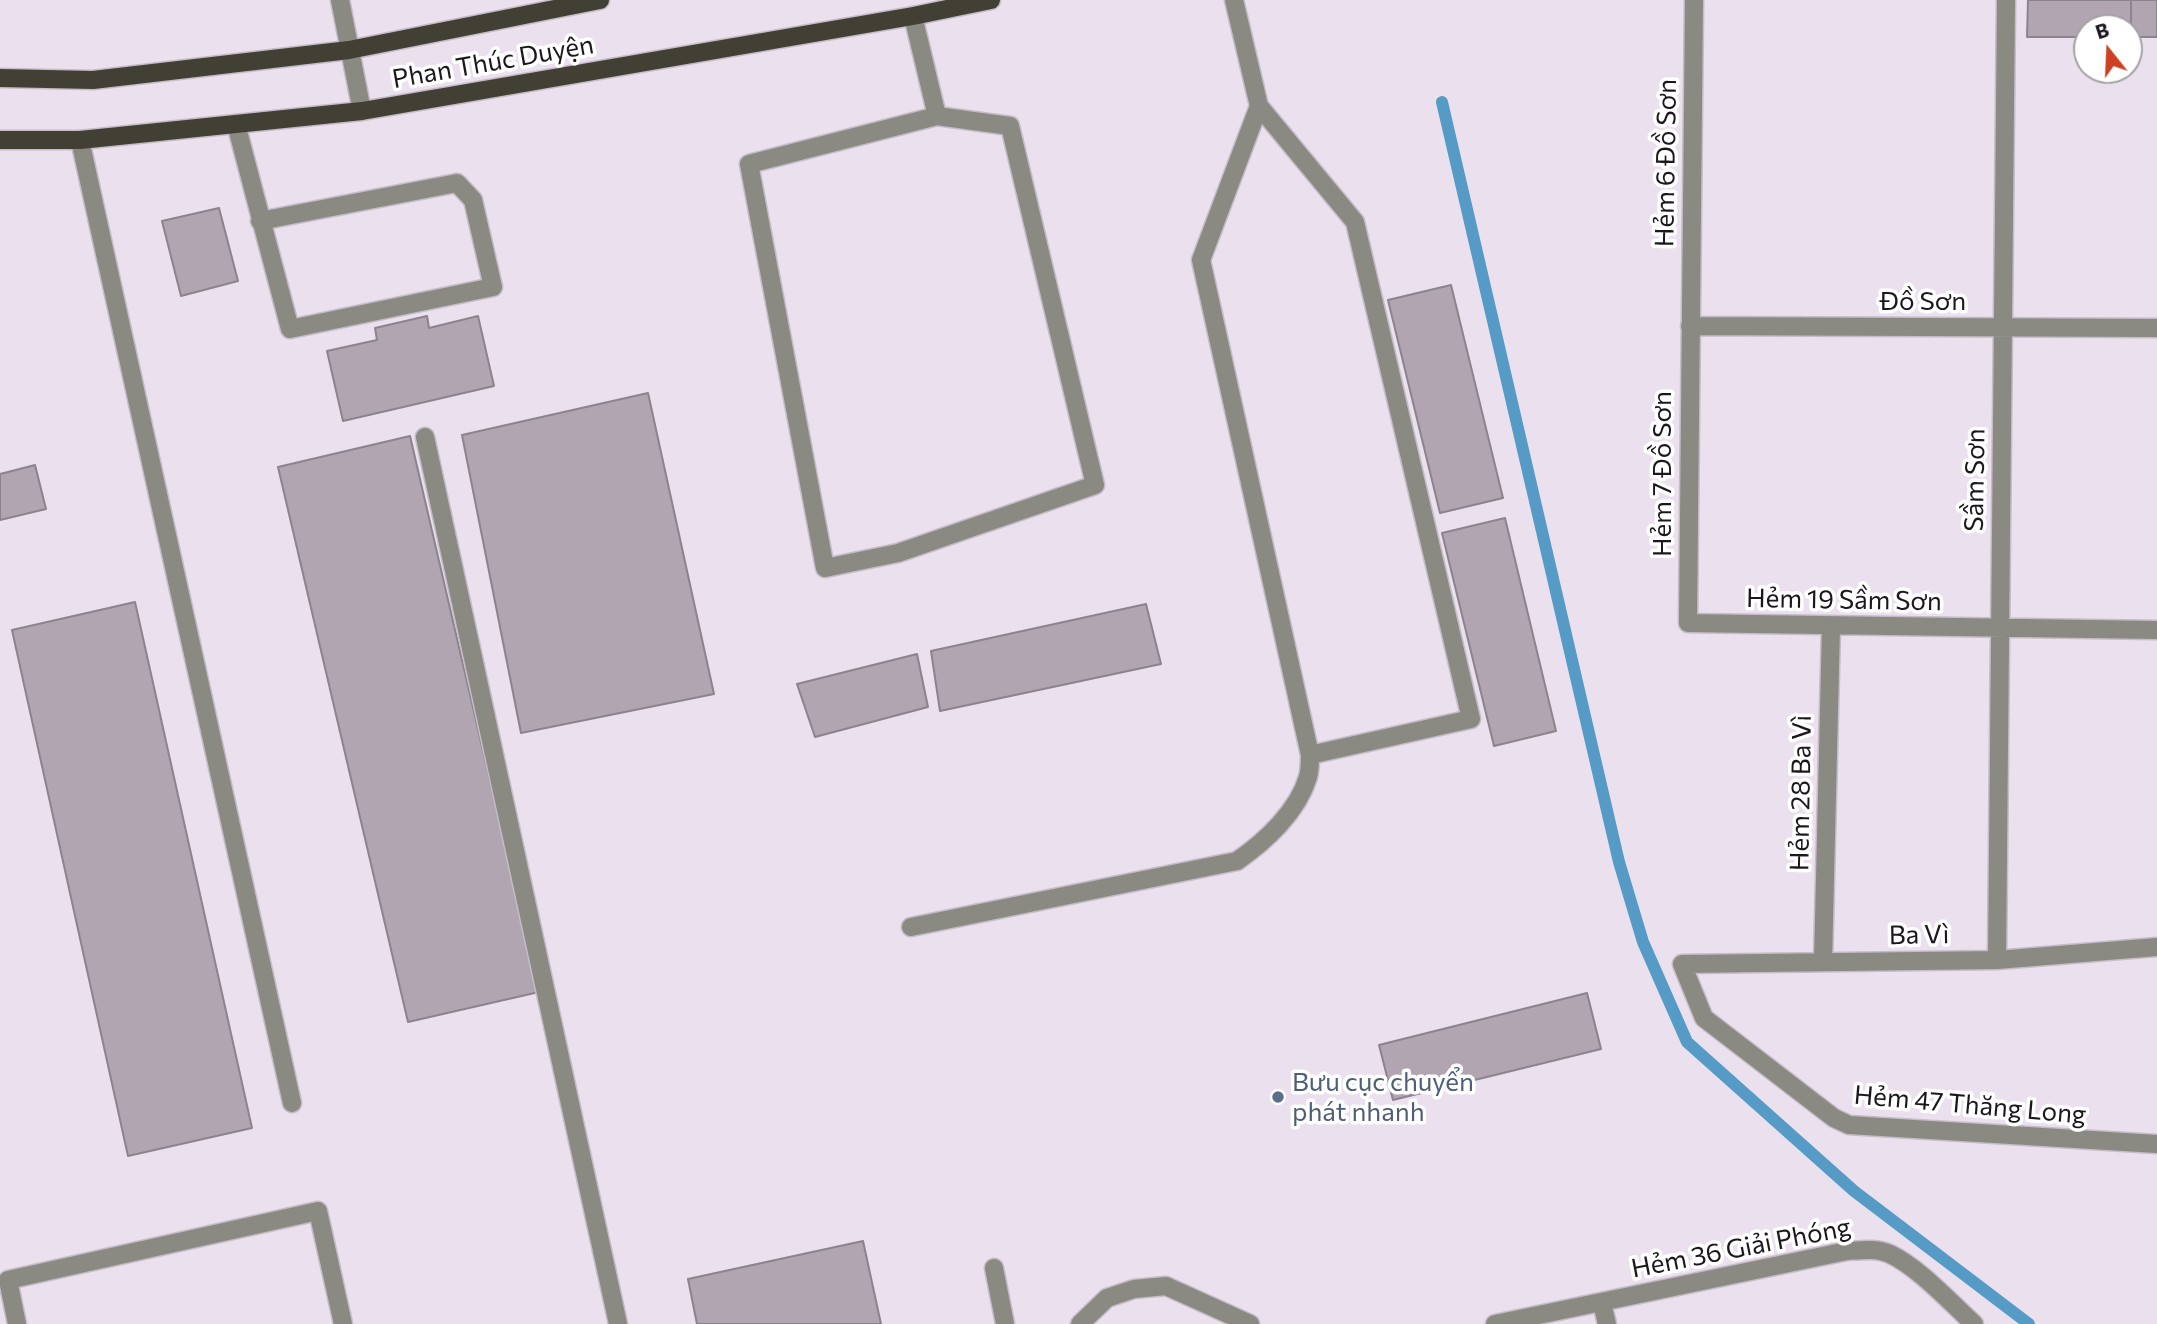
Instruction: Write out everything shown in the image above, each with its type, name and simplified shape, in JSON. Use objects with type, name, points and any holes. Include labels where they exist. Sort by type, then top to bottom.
[{"type":"main road","name":"Phan Thúc Duyện","points":[[0,78],[93,80],[349,50],[600,0]]},
{"type":"main road","name":"Phan Thúc Duyện","points":[[0,141],[80,140],[362,111],[913,16],[991,0]]},
{"type":"street","points":[[340,0],[362,111]]},
{"type":"street","points":[[1234,0],[1259,106],[1355,222],[1471,719],[1310,755]]},
{"type":"street","name":"Hẻm 6 Đồ Sơn","points":[[1690,326],[1694,0]]},
{"type":"street","name":"Sầm Sơn","points":[[1997,960],[2006,0]]},
{"type":"street","points":[[913,16],[937,116]]},
{"type":"street","points":[[911,928],[1237,861],[1260,845],[1298,800],[1309,775],[1310,755],[1201,260],[1259,106]]},
{"type":"street","points":[[937,116],[1010,125],[1096,485],[898,552],[825,568],[749,164],[937,116]]},
{"type":"street","points":[[236,124],[260,221],[290,329],[493,288],[473,200],[457,183],[260,221]]},
{"type":"street","points":[[80,140],[292,1103]]},
{"type":"street","name":"Đồ Sơn","points":[[1690,326],[2157,328]]},
{"type":"street","name":"Hẻm 7 Đồ Sơn","points":[[1688,623],[1690,326]]},
{"type":"street","points":[[425,438],[618,1324]]},
{"type":"street","name":"Hẻm 19 Sầm Sơn","points":[[1688,623],[2157,630]]},
{"type":"street","name":"Hẻm 28 Ba Vì","points":[[1823,962],[1831,626]]},
{"type":"street","name":"Ba Vì","points":[[1682,964],[1997,960],[2157,947]]},
{"type":"street","name":"Hẻm 47 Thăng Long","points":[[1682,964],[1704,1018],[1834,1118],[1849,1125],[2157,1144]]},
{"type":"street","points":[[17,1324],[8,1280],[318,1211],[343,1324]]},
{"type":"street","name":"Hẻm 36 Giải Phóng","points":[[1495,1324],[1847,1251],[1868,1249],[1888,1253],[1905,1264],[1974,1324]]},
{"type":"street","points":[[994,1268],[1005,1324]]},
{"type":"street","points":[[1080,1324],[1107,1297],[1134,1289],[1166,1286],[1250,1324]]},
{"type":"street","points":[[1602,1303],[1607,1324]]},
{"type":"building","points":[[2028,0],[2131,0],[2131,14],[2073,14],[2073,37],[2027,37]]},
{"type":"building","points":[[2131,0],[2157,0],[2157,37],[2143,37],[2143,14],[2131,14]]},
{"type":"building","points":[[219,208],[238,281],[181,296],[162,221]]},
{"type":"building","points":[[1451,285],[1503,498],[1440,513],[1388,300]]},
{"type":"building","points":[[427,316],[429,328],[478,316],[494,386],[343,421],[327,351],[377,340],[375,328]]},
{"type":"building","points":[[648,393],[714,694],[521,733],[462,435]]},
{"type":"building","points":[[410,436],[539,992],[408,1022],[278,467]]},
{"type":"building","points":[[35,465],[46,509],[0,520],[0,474]]},
{"type":"building","points":[[1505,518],[1556,731],[1494,746],[1442,533]]},
{"type":"building","points":[[135,602],[252,1128],[128,1156],[12,630]]},
{"type":"building","points":[[1146,604],[1161,664],[940,711],[931,651]]},
{"type":"building","points":[[917,654],[928,707],[815,737],[797,684]]},
{"type":"building","points":[[1587,993],[1601,1049],[1393,1100],[1379,1045]]},
{"type":"building","points":[[863,1241],[881,1324],[697,1324],[688,1279]]},
{"type":"waterway","points":[[1442,102],[1619,862],[1643,942],[1687,1042],[1854,1191],[2029,1324]]},
{"type":"place","name":"Bưu cục chuyển phát nhanh","points":[[1278,1097]]}]
